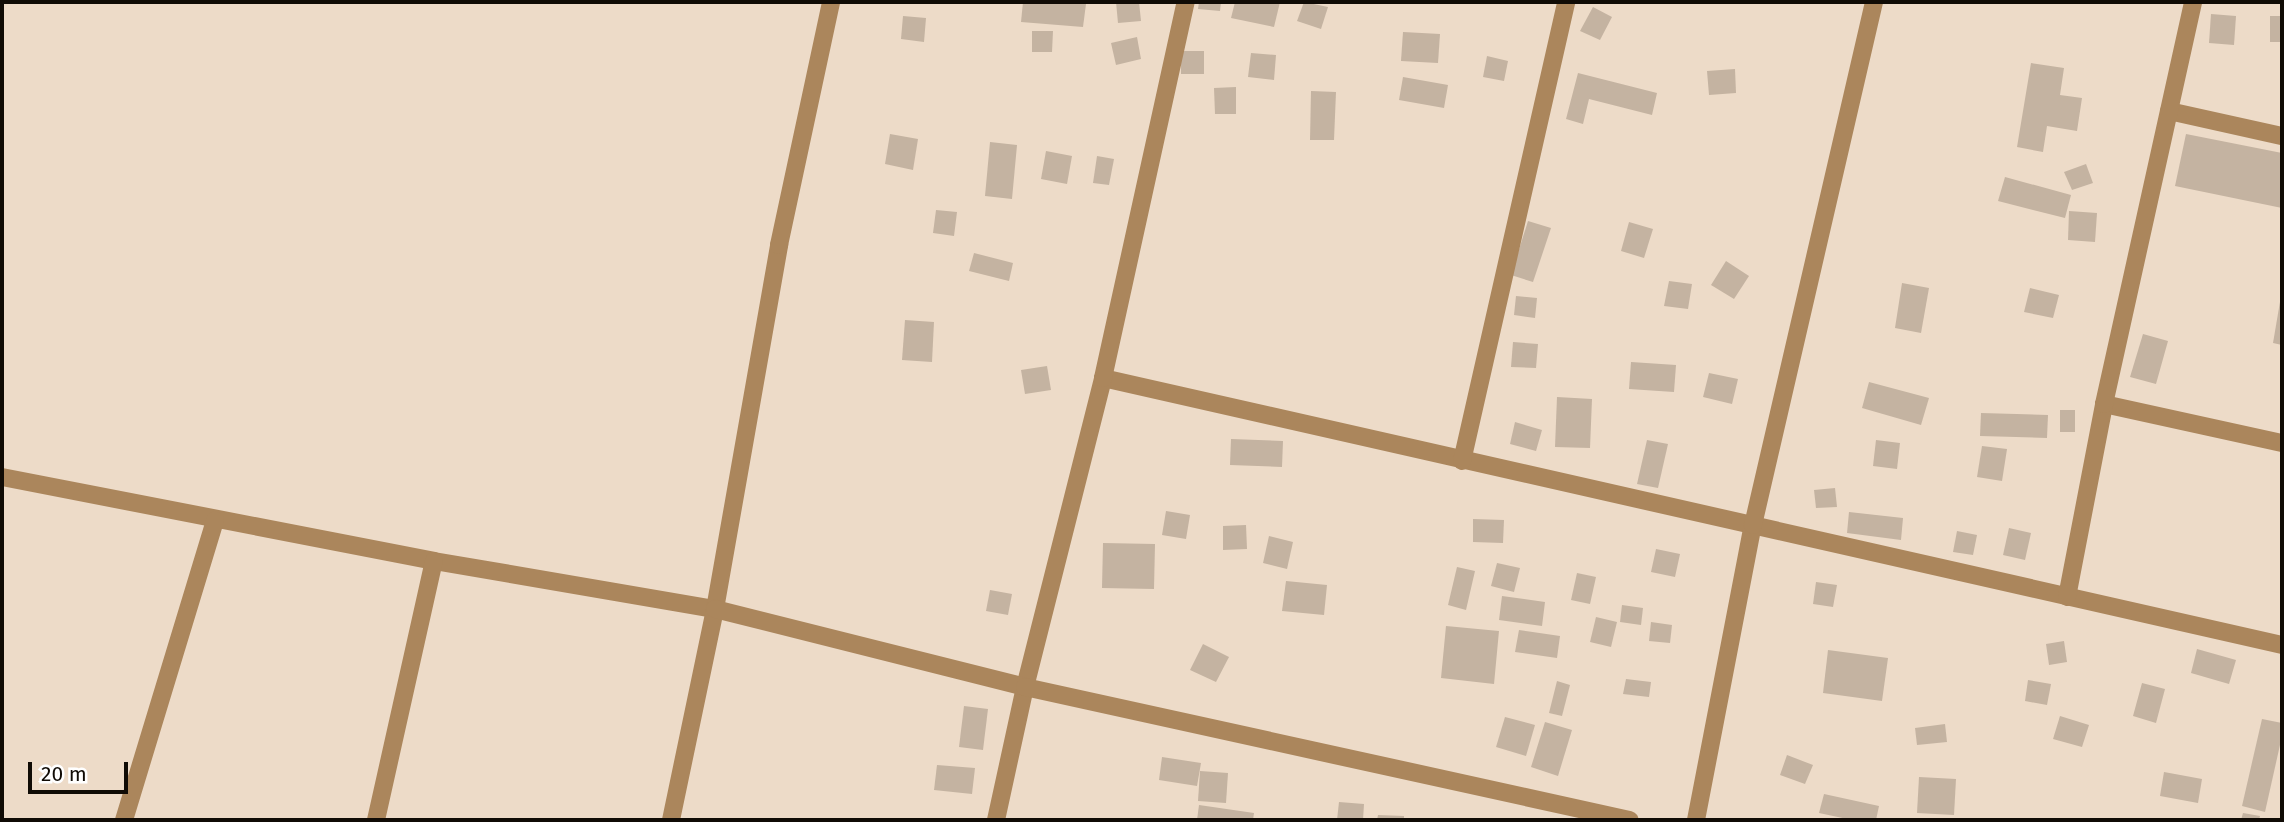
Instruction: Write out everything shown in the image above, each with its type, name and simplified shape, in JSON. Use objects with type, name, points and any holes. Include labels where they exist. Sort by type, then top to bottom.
[{"type":"street","points":[[671,820],[715,609],[779,246],[831,2]]},
{"type":"street","points":[[996,820],[1025,687],[1103,378],[1186,2]]},
{"type":"street","points":[[1462,461],[1566,2]]},
{"type":"street","points":[[1696,820],[1753,525],[1874,2]]},
{"type":"street","points":[[2067,597],[2104,404],[2193,2]]},
{"type":"street","points":[[2169,111],[2282,136]]},
{"type":"street","points":[[1103,378],[2282,645]]},
{"type":"street","points":[[2104,404],[2282,443]]},
{"type":"street","points":[[2,477],[434,561],[715,609],[1025,687],[1630,820]]},
{"type":"street","points":[[124,820],[215,520]]},
{"type":"street","points":[[376,820],[434,561]]},
{"type":"building","points":[[1023,2],[1086,4],[1083,27],[1021,22]]},
{"type":"building","points":[[1116,2],[1139,2],[1141,21],[1118,23]]},
{"type":"building","points":[[1199,2],[1221,2],[1220,11],[1198,9]]},
{"type":"building","points":[[1235,2],[1280,2],[1274,27],[1231,18]]},
{"type":"building","points":[[1304,2],[1328,7],[1321,29],[1297,21]]},
{"type":"building","points":[[1593,7],[1612,17],[1600,40],[1580,31]]},
{"type":"building","points":[[2211,14],[2236,16],[2234,45],[2209,43]]},
{"type":"building","points":[[903,16],[926,18],[924,42],[901,39]]},
{"type":"building","points":[[2270,16],[2282,16],[2282,42],[2270,42]]},
{"type":"building","points":[[1032,31],[1053,31],[1052,52],[1032,52]]},
{"type":"building","points":[[1403,32],[1440,34],[1438,63],[1401,61]]},
{"type":"building","points":[[1137,37],[1141,59],[1116,65],[1111,43]]},
{"type":"building","points":[[1181,51],[1204,51],[1204,74],[1181,74]]},
{"type":"building","points":[[1251,53],[1276,55],[1274,80],[1248,77]]},
{"type":"building","points":[[1487,56],[1508,61],[1504,81],[1483,77]]},
{"type":"building","points":[[2031,63],[2064,68],[2060,95],[2082,98],[2077,131],[2047,126],[2043,152],[2017,147]]},
{"type":"building","points":[[1735,69],[1736,93],[1709,95],[1707,71]]},
{"type":"building","points":[[1578,73],[1657,93],[1652,115],[1589,99],[1583,124],[1566,119]]},
{"type":"building","points":[[1403,77],[1448,85],[1444,108],[1399,100]]},
{"type":"building","points":[[1236,87],[1236,114],[1215,114],[1214,88]]},
{"type":"building","points":[[1311,91],[1336,92],[1334,140],[1310,140]]},
{"type":"building","points":[[890,134],[918,139],[913,170],[885,164]]},
{"type":"building","points":[[2186,134],[2282,153],[2282,208],[2175,186]]},
{"type":"building","points":[[990,142],[1017,145],[1012,199],[985,196]]},
{"type":"building","points":[[1046,151],[1072,156],[1067,184],[1041,179]]},
{"type":"building","points":[[1097,156],[1114,159],[1109,185],[1093,183]]},
{"type":"building","points":[[2086,164],[2093,183],[2072,190],[2064,172]]},
{"type":"building","points":[[2005,177],[2071,195],[2065,218],[1998,201]]},
{"type":"building","points":[[936,210],[957,212],[954,236],[933,233]]},
{"type":"building","points":[[2069,211],[2097,213],[2095,242],[2068,240]]},
{"type":"building","points":[[1528,221],[1551,228],[1533,282],[1511,275]]},
{"type":"building","points":[[1629,222],[1653,229],[1644,258],[1621,251]]},
{"type":"building","points":[[974,253],[1013,263],[1009,281],[969,271]]},
{"type":"building","points":[[1726,261],[1749,276],[1734,299],[1711,285]]},
{"type":"building","points":[[1669,281],[1692,284],[1688,309],[1664,306]]},
{"type":"building","points":[[1902,283],[1929,288],[1921,333],[1895,328]]},
{"type":"building","points":[[2030,288],[2059,295],[2053,318],[2024,312]]},
{"type":"building","points":[[1516,296],[1537,298],[1535,318],[1514,315]]},
{"type":"building","points":[[2282,296],[2282,345],[2273,343]]},
{"type":"building","points":[[905,320],[934,322],[932,362],[902,360]]},
{"type":"building","points":[[2143,334],[2168,341],[2156,384],[2130,377]]},
{"type":"building","points":[[1513,342],[1538,344],[1536,368],[1511,367]]},
{"type":"building","points":[[1631,362],[1676,365],[1674,392],[1629,389]]},
{"type":"building","points":[[1047,366],[1051,390],[1025,394],[1021,370]]},
{"type":"building","points":[[1709,373],[1738,379],[1732,404],[1703,397]]},
{"type":"building","points":[[1869,382],[1929,398],[1921,425],[1862,408]]},
{"type":"building","points":[[1557,397],[1592,399],[1590,448],[1555,447]]},
{"type":"building","points":[[2060,410],[2075,410],[2075,432],[2060,432]]},
{"type":"building","points":[[1981,413],[2048,415],[2047,438],[1980,436]]},
{"type":"building","points":[[1515,422],[1542,430],[1536,451],[1510,444]]},
{"type":"building","points":[[1231,439],[1283,441],[1282,467],[1230,465]]},
{"type":"building","points":[[1647,440],[1668,444],[1658,488],[1637,484]]},
{"type":"building","points":[[1876,440],[1900,443],[1897,469],[1873,466]]},
{"type":"building","points":[[1982,446],[2007,449],[2002,481],[1977,477]]},
{"type":"building","points":[[1835,488],[1837,507],[1816,508],[1814,490]]},
{"type":"building","points":[[1166,511],[1190,515],[1186,539],[1162,535]]},
{"type":"building","points":[[1849,512],[1903,518],[1901,540],[1847,533]]},
{"type":"building","points":[[1473,519],[1504,520],[1503,543],[1473,542]]},
{"type":"building","points":[[1246,525],[1247,549],[1223,550],[1223,526]]},
{"type":"building","points":[[2009,528],[2031,533],[2025,560],[2003,555]]},
{"type":"building","points":[[1957,531],[1977,535],[1973,555],[1953,552]]},
{"type":"building","points":[[1269,536],[1293,542],[1287,569],[1263,563]]},
{"type":"building","points":[[1103,543],[1155,544],[1154,589],[1102,588]]},
{"type":"building","points":[[1656,549],[1680,554],[1675,577],[1651,572]]},
{"type":"building","points":[[1497,563],[1520,568],[1514,592],[1491,586]]},
{"type":"building","points":[[1457,567],[1475,571],[1466,610],[1448,605]]},
{"type":"building","points":[[1577,573],[1596,577],[1590,604],[1571,600]]},
{"type":"building","points":[[1286,581],[1327,585],[1324,615],[1282,611]]},
{"type":"building","points":[[1816,582],[1837,585],[1833,607],[1813,604]]},
{"type":"building","points":[[990,590],[1012,594],[1008,615],[986,611]]},
{"type":"building","points":[[1502,596],[1545,602],[1542,626],[1499,620]]},
{"type":"building","points":[[1622,605],[1643,608],[1641,625],[1620,622]]},
{"type":"building","points":[[1596,617],[1617,622],[1611,647],[1590,642]]},
{"type":"building","points":[[1651,622],[1672,625],[1670,643],[1649,641]]},
{"type":"building","points":[[1446,626],[1499,631],[1494,684],[1441,678]]},
{"type":"building","points":[[1519,630],[1560,636],[1557,658],[1515,652]]},
{"type":"building","points":[[2064,641],[2067,662],[2049,665],[2046,644]]},
{"type":"building","points":[[1203,644],[1229,657],[1216,682],[1190,670]]},
{"type":"building","points":[[2197,649],[2236,660],[2229,684],[2191,673]]},
{"type":"building","points":[[1828,650],[1888,658],[1882,701],[1823,693]]},
{"type":"building","points":[[1626,679],[1651,682],[1649,697],[1623,694]]},
{"type":"building","points":[[2028,680],[2051,684],[2047,705],[2025,701]]},
{"type":"building","points":[[1557,681],[1570,685],[1562,716],[1549,713]]},
{"type":"building","points":[[2142,683],[2165,689],[2156,723],[2133,716]]},
{"type":"building","points":[[964,706],[988,709],[983,750],[959,747]]},
{"type":"building","points":[[2060,716],[2089,725],[2082,747],[2053,739]]},
{"type":"building","points":[[1505,717],[1535,725],[1526,756],[1496,747]]},
{"type":"building","points":[[2262,719],[2282,723],[2282,736],[2265,812],[2242,806]]},
{"type":"building","points":[[1545,722],[1572,730],[1558,776],[1531,767]]},
{"type":"building","points":[[1945,724],[1947,742],[1917,745],[1915,728]]},
{"type":"building","points":[[1787,755],[1813,765],[1805,784],[1780,775]]},
{"type":"building","points":[[1162,757],[1201,763],[1197,786],[1159,780]]},
{"type":"building","points":[[937,765],[975,768],[972,794],[934,790]]},
{"type":"building","points":[[1200,771],[1228,773],[1226,803],[1198,801]]},
{"type":"building","points":[[2164,772],[2202,779],[2198,803],[2160,796]]},
{"type":"building","points":[[1919,777],[1956,779],[1954,815],[1917,813]]},
{"type":"building","points":[[1824,794],[1879,806],[1876,820],[1852,820],[1819,813]]},
{"type":"building","points":[[1339,802],[1364,804],[1363,820],[1337,820]]},
{"type":"building","points":[[1199,805],[1254,813],[1253,820],[1197,820]]},
{"type":"building","points":[[2243,813],[2260,816],[2259,820],[2241,820]]},
{"type":"building","points":[[1378,815],[1404,816],[1404,820],[1377,820]]}]
